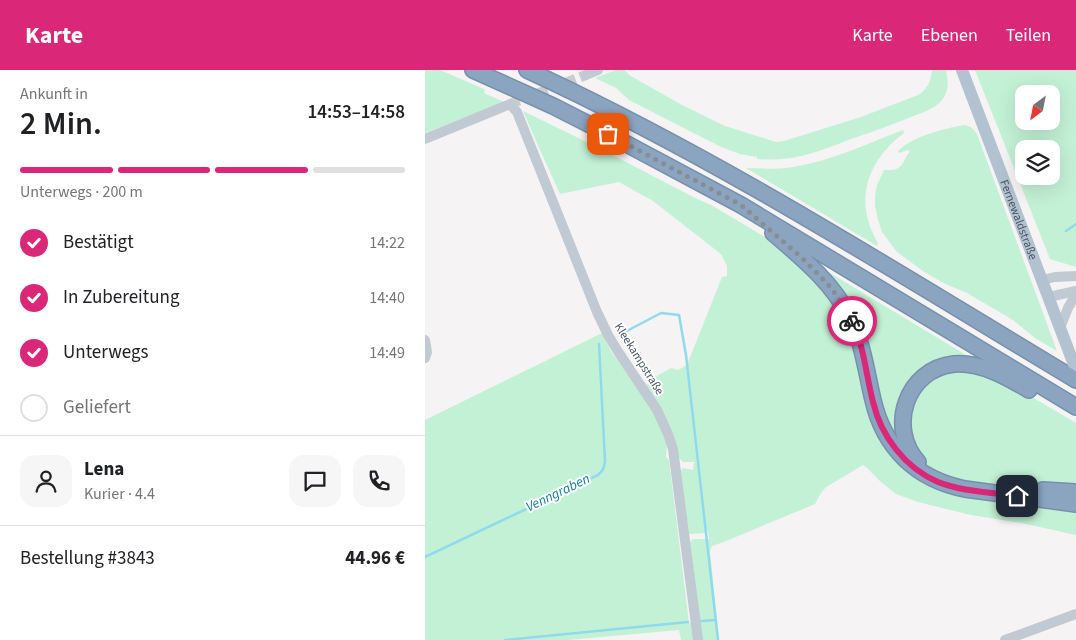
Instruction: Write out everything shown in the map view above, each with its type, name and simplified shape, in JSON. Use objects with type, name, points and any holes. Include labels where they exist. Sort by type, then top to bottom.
[{"type":"highway","points":[[473,70],[553,106],[741,205],[1076,406]]},
{"type":"highway","points":[[527,70],[617,114],[753,186],[1076,380]]},
{"type":"highway","points":[[741,205],[801,257],[832,289],[842,304],[855,327],[880,424],[891,442],[908,462],[925,476],[959,488],[1076,504]]},
{"type":"highway","points":[[1076,417],[1001,374],[979,367],[959,364],[942,367],[925,376],[909,396],[904,408],[903,419],[905,441],[913,456],[921,465],[937,475],[957,482],[983,486],[1076,492]]},
{"type":"main road","name":"Fernewaldstraße","points":[[962,70],[1076,370]]},
{"type":"street","points":[[586,75],[598,70]]},
{"type":"street","name":"Kleekampstraße","points":[[425,139],[510,104],[517,112],[608,335],[657,410],[668,434],[673,449],[698,640]]},
{"type":"street","points":[[1042,280],[1076,276]]},
{"type":"street","points":[[1049,297],[1076,293]]},
{"type":"street","points":[[1060,328],[1067,308],[1076,293]]},
{"type":"street","points":[[425,340],[427,352],[425,358]]},
{"type":"street","points":[[1005,640],[1076,614]]},
{"type":"green space","points":[[425,70],[440,70],[484,89],[484,93],[504,102],[425,133]]},
{"type":"green space","points":[[616,70],[625,70],[629,75],[682,105],[725,126],[776,142],[861,117],[918,95],[928,84],[932,70],[946,70],[948,85],[942,101],[924,112],[806,155],[771,160],[757,159],[757,157],[740,154],[719,146],[629,100],[616,88],[595,78]]},
{"type":"green space","points":[[975,70],[1076,70],[1076,267],[1050,259],[1021,185],[1060,185],[1060,140],[1015,140],[1015,171]]},
{"type":"green space","points":[[523,111],[713,206],[773,242],[816,279],[836,308],[846,327],[853,346],[870,421],[887,450],[911,472],[1076,510],[1076,535],[971,515],[918,502],[896,494],[863,465],[826,487],[815,504],[712,546],[710,551],[719,640],[702,640],[690,542],[693,539],[709,539],[708,531],[705,533],[689,533],[680,472],[683,468],[693,470],[694,462],[683,462],[679,458],[673,433],[646,387],[648,381],[671,368],[678,370],[687,365],[722,277],[727,276],[727,266],[721,254],[653,201],[619,182],[560,194]]},
{"type":"green space","points":[[964,125],[971,127],[977,134],[1057,351],[1035,338],[1013,320],[967,293],[943,283],[923,271],[897,252],[882,232],[875,206],[877,185],[884,170],[895,170],[903,163],[910,152],[908,150],[899,153],[898,151],[920,137]]},
{"type":"green space","points":[[903,130],[904,133],[881,156],[873,169],[868,183],[865,197],[866,212],[870,227],[878,243],[877,246],[746,168],[793,167],[821,161]]},
{"type":"green space","points":[[825,270],[976,361],[915,382],[901,441],[894,442]]},
{"type":"green space","points":[[602,333],[611,351],[653,411],[667,443],[666,457],[669,460],[689,623],[692,623],[694,640],[681,640],[679,630],[568,640],[425,640],[425,420]]},
{"type":"green space","points":[[963,370],[982,372],[1012,385],[1076,423],[1076,482],[1065,487],[1051,488],[977,482],[942,474],[924,461],[916,451],[909,427],[913,403],[918,392],[931,380],[944,374]]},
{"type":"waterway","points":[[1066,231],[1076,224]]},
{"type":"waterway","points":[[623,333],[661,313],[679,315],[686,355],[718,640]]},
{"type":"waterway","name":"Venngraben","points":[[425,557],[601,472],[605,461],[599,344]]},
{"type":"waterway","points":[[701,621],[716,620]]},
{"type":"waterway","points":[[505,640],[688,622]]},
{"type":"tunnel","points":[[510,104],[586,75]]},
{"type":"way so far","points":[[608,134],[741,205],[820,276],[832,289],[852,321]]},
{"type":"route","points":[[852,321],[860,343],[880,424],[885,434],[903,457],[925,476],[939,482],[965,489],[1017,496]]}]
